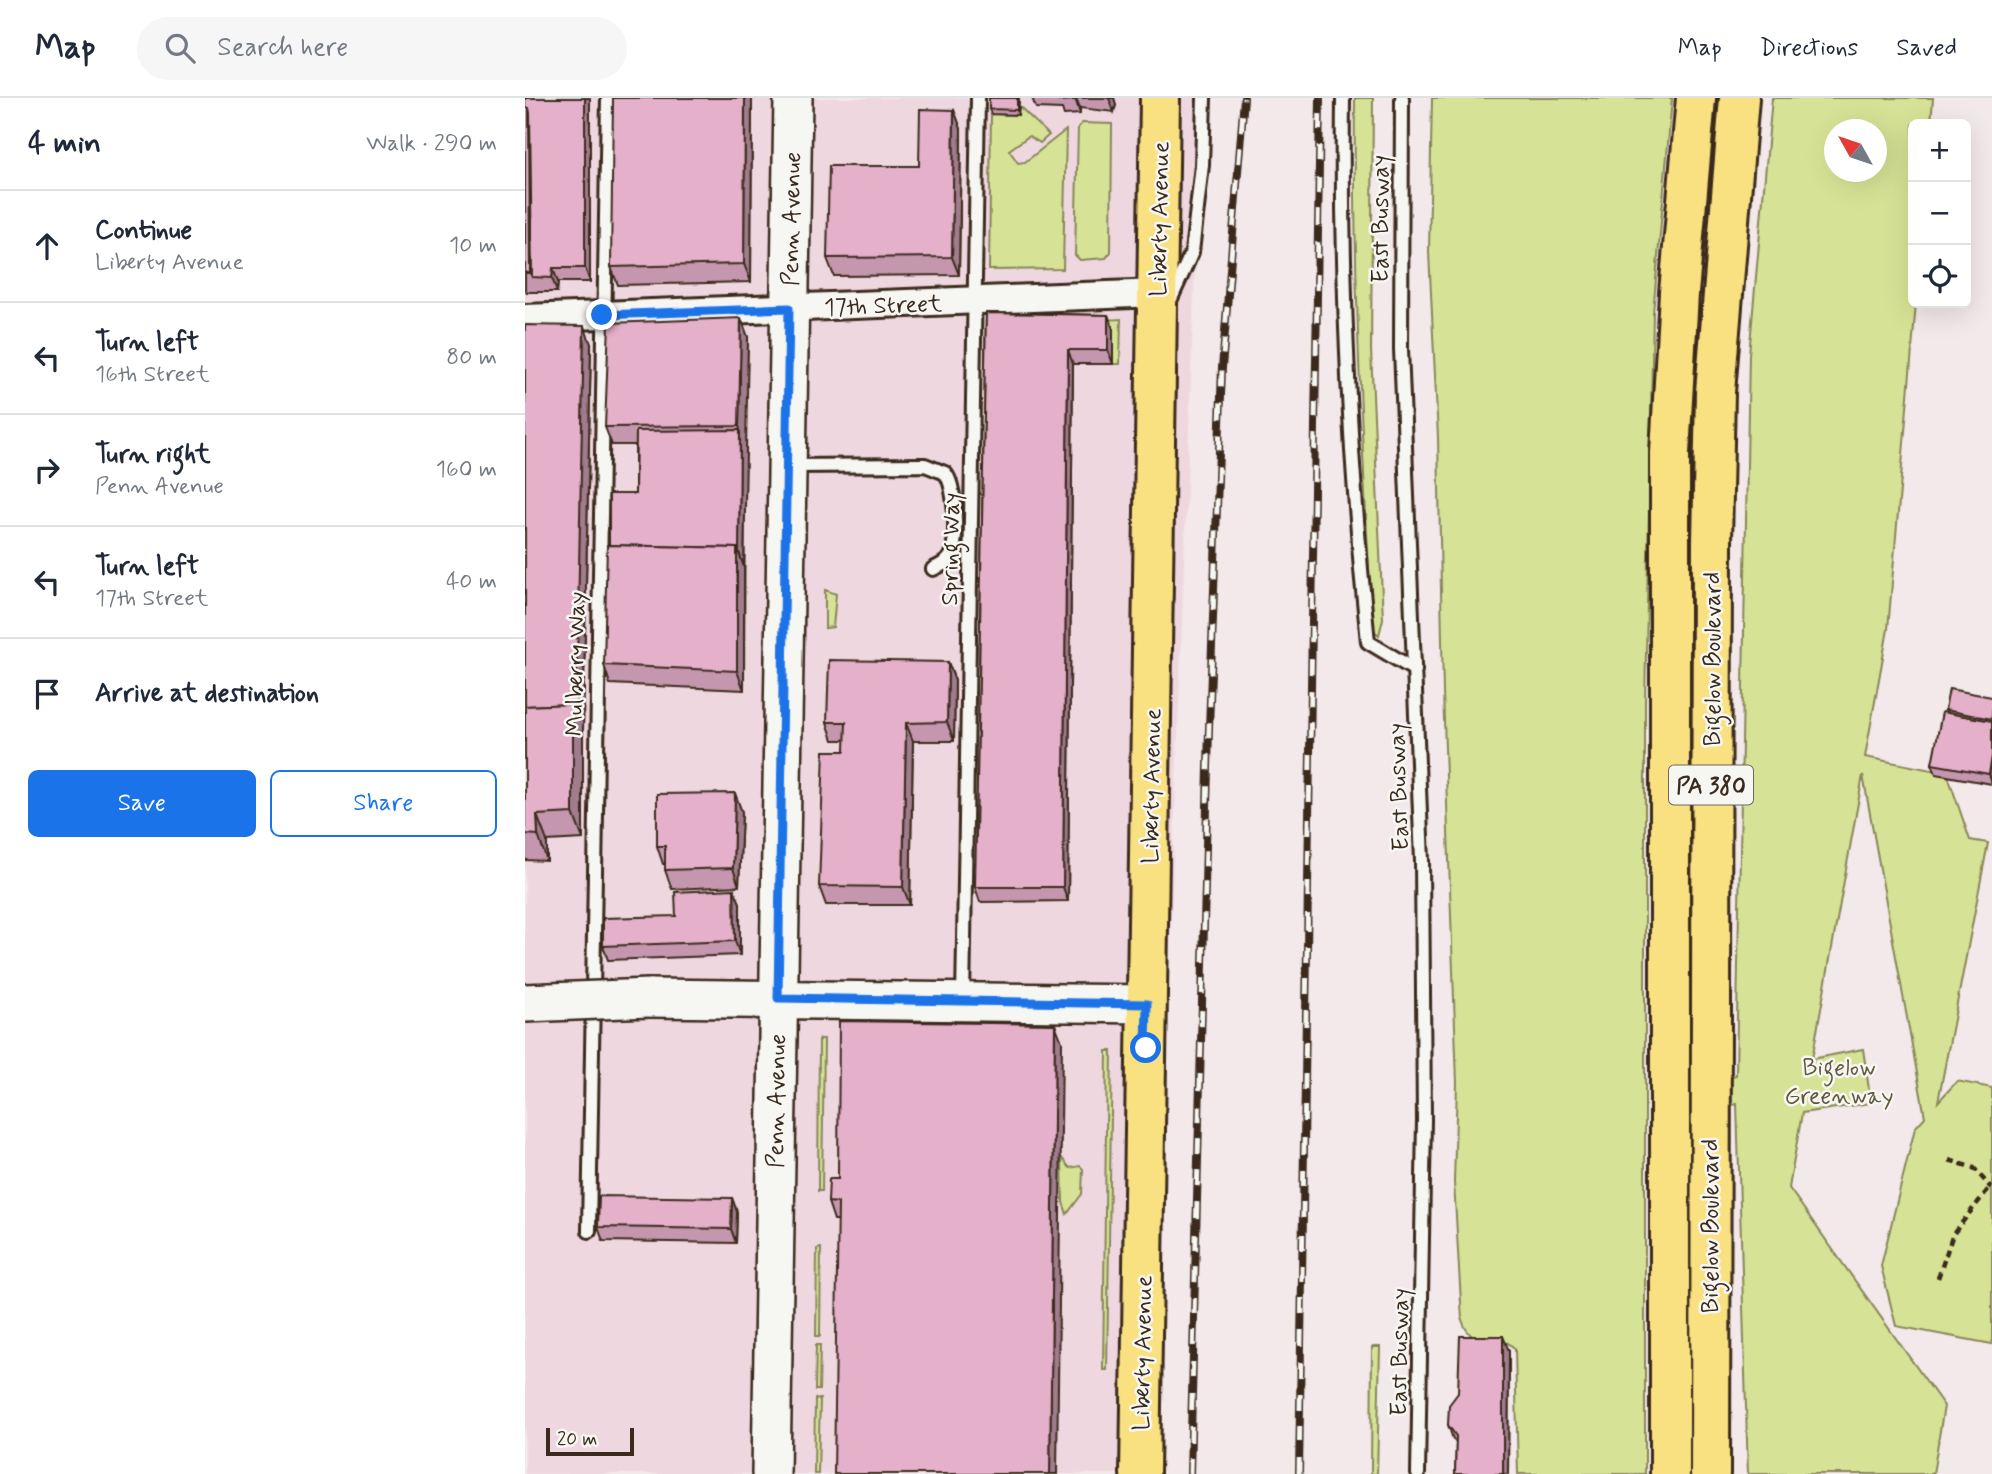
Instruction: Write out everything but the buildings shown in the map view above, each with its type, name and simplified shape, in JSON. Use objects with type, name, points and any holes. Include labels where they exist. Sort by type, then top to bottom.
[{"type":"main road","name":"Liberty Avenue","points":[[1140,1474],[1160,98]]},
{"type":"main road","name":"Bigelow Boulevard","points":[[1669,1474],[1670,453],[1678,306],[1696,98]]},
{"type":"main road","name":"Bigelow Boulevard","points":[[1710,1474],[1712,542],[1715,392],[1739,98]]},
{"type":"street","name":"Penn Avenue","points":[[771,1474],[793,98]]},
{"type":"street","name":"17th Street","points":[[525,318],[975,301],[1157,310]]},
{"type":"street","points":[[525,1003],[778,998],[1147,1004]]},
{"type":"lane","name":"Mulberry Way","points":[[589,1231],[595,989],[593,894],[602,315],[608,98]]},
{"type":"lane","name":"Spring Way","points":[[963,1000],[978,98]]},
{"type":"lane","points":[[1157,310],[1192,252],[1202,165],[1204,98]]},
{"type":"lane","points":[[1343,98],[1342,245],[1346,387],[1353,506],[1368,642],[1415,670]]},
{"type":"lane","name":"East Busway","points":[[1402,98],[1401,349],[1422,861],[1424,1107],[1418,1474]]},
{"type":"lane","points":[[786,466],[925,465],[945,472],[953,487],[954,544],[947,561],[933,569]]},
{"type":"lane","points":[[525,993],[595,989]]},
{"type":"path","points":[[1938,1278],[1953,1234],[1991,1188],[1974,1168],[1949,1160]]},
{"type":"shaded area","points":[[525,98],[1201,98],[1151,1474],[525,1474]]},
{"type":"green space","points":[[1355,98],[1373,98],[1371,350],[1383,619],[1379,635],[1374,631],[1372,623],[1362,426],[1355,229]]},
{"type":"green space","points":[[1432,98],[1672,98],[1653,313],[1645,702],[1645,1474],[1518,1474],[1515,1349],[1508,1343],[1473,1336],[1462,1320],[1454,1182],[1457,1083],[1443,692],[1438,437],[1429,252]]},
{"type":"green space","name":"Bigelow Greenway","points":[[1772,98],[1933,98],[1931,119],[1908,119],[1908,308],[1916,308],[1888,629],[1865,757],[1947,773],[1970,840],[1988,843],[1938,1102],[1957,1081],[1992,1088],[1992,1344],[1896,1326],[1881,1266],[1915,1128],[1925,1117],[1863,775],[1812,1059],[1863,1049],[1871,1103],[1802,1113],[1789,1188],[1944,1406],[1933,1474],[1748,1474],[1737,1104],[1728,1106],[1728,1077],[1736,1075],[1749,355]]},
{"type":"green space","points":[[1019,106],[1049,135],[1040,143],[1029,136],[1009,150],[1018,163],[1025,162],[1066,130],[1063,269],[989,270],[991,114],[1018,115]]},
{"type":"green space","points":[[1082,123],[1112,124],[1111,252],[1106,258],[1080,260],[1075,255],[1078,128]]},
{"type":"green space","points":[[1121,319],[1120,364],[1113,364],[1027,325]]},
{"type":"green space","points":[[825,590],[836,594],[833,627],[825,628]]},
{"type":"green space","points":[[819,1039],[824,1039],[822,1191],[818,1191]]},
{"type":"green space","points":[[1107,1051],[1112,1051],[1107,1370],[1103,1370]]},
{"type":"green space","points":[[1062,1158],[1070,1168],[1080,1166],[1083,1169],[1082,1194],[1067,1214],[1063,1202]]},
{"type":"green space","points":[[821,1248],[820,1336],[816,1336],[817,1249]]},
{"type":"green space","points":[[816,1345],[820,1345],[819,1390],[815,1390]]},
{"type":"green space","points":[[1372,1347],[1380,1347],[1377,1474],[1371,1474]]},
{"type":"green space","points":[[815,1399],[820,1399],[818,1474],[814,1474]]},
{"type":"railway","points":[[1190,1474],[1209,728],[1222,368],[1244,98]]},
{"type":"railway","points":[[1299,1474],[1320,98]]},
{"type":"route","points":[[602,315],[789,308],[778,998],[1147,1004],[1146,1048]]}]
